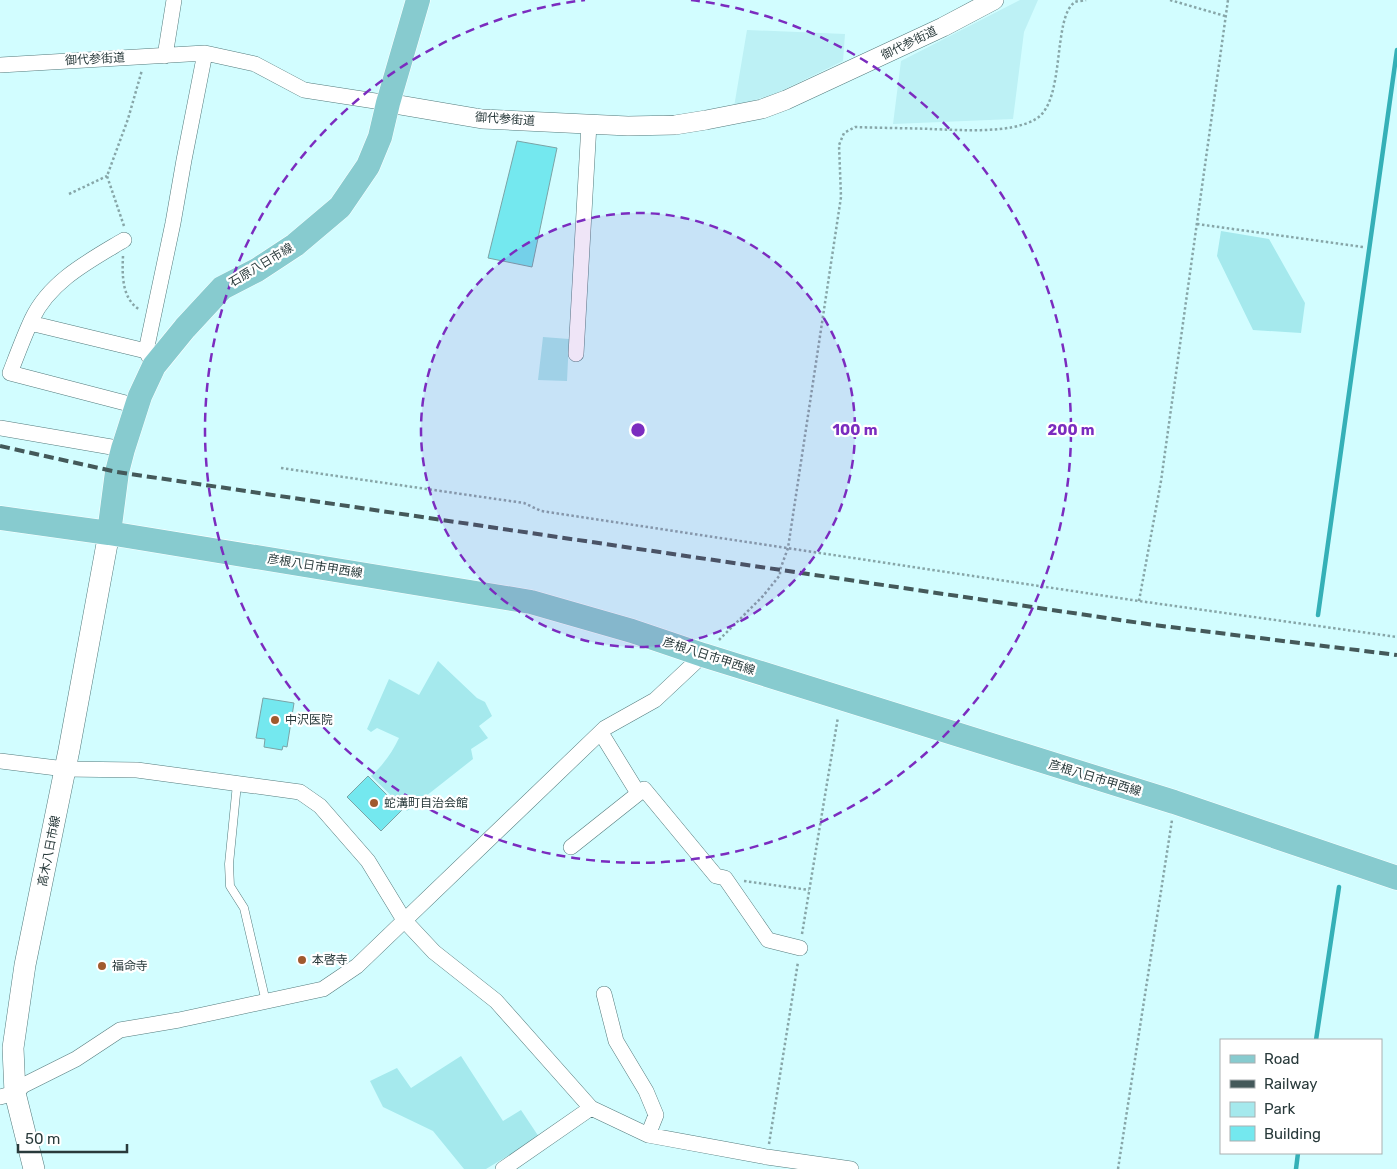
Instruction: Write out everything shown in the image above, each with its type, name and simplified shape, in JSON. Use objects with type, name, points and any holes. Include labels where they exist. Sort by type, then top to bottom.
[{"type":"main road","name":"石原八日市線","points":[[109,533],[117,472],[150,358],[185,328],[222,288],[257,270],[295,245],[340,207],[368,166],[380,136],[418,0]]},
{"type":"main road","name":"彦根八日市甲西線","points":[[0,518],[109,533],[531,602],[632,631],[841,699],[1174,802],[1397,878]]},
{"type":"main road","name":"高木八日市線","points":[[34,1169],[8,1095],[13,1048],[25,965],[65,769],[109,533]]},
{"type":"street","points":[[165,56],[174,0]]},
{"type":"street","name":"御代参街道","points":[[0,65],[205,53],[255,64],[304,90],[482,119],[628,126],[675,125],[762,109],[841,76],[994,0]]},
{"type":"street","points":[[30,324],[150,358],[184,160],[205,53]]},
{"type":"street","points":[[576,354],[589,124]]},
{"type":"street","points":[[124,240],[76,269],[48,295],[30,324],[10,373],[137,406]]},
{"type":"street","points":[[0,428],[123,449]]},
{"type":"street","points":[[8,1095],[76,1059],[120,1030],[179,1020],[323,989],[357,966],[605,728],[655,700],[703,655]]},
{"type":"street","points":[[600,733],[638,793]]},
{"type":"street","points":[[0,761],[65,769],[137,770],[300,792],[320,806],[368,860],[404,920],[434,952],[496,1001],[591,1108],[648,1135],[767,1157],[850,1169]]},
{"type":"street","points":[[571,847],[644,789],[716,876],[725,878],[768,940],[800,948]]},
{"type":"street","points":[[604,994],[616,1041],[646,1091],[656,1115],[648,1135]]},
{"type":"street","points":[[503,1169],[591,1108]]},
{"type":"lane","points":[[237,784],[229,864],[230,886],[244,908],[266,1002]]},
{"type":"path","points":[[703,655],[780,576],[780,570],[788,548],[841,197],[839,145],[844,132],[855,128],[977,130],[1019,126],[1038,118],[1047,107],[1054,87],[1067,11],[1075,2],[1086,0]]},
{"type":"path","points":[[1170,0],[1225,16]]},
{"type":"path","points":[[1139,601],[1161,481],[1228,0]]},
{"type":"path","points":[[143,312],[131,304],[127,295],[122,275],[124,223],[107,176],[128,119],[147,56]]},
{"type":"path","points":[[69,194],[107,176]]},
{"type":"path","points":[[1196,224],[1363,247]]},
{"type":"path","points":[[281,468],[524,503],[541,511],[1139,601],[1397,637]]},
{"type":"path","points":[[767,1157],[841,699]]},
{"type":"path","points":[[1118,1169],[1174,802]]},
{"type":"path","points":[[725,878],[809,890]]},
{"type":"shaded area","points":[[1020,0],[1038,0],[1024,32],[1013,119],[893,124],[901,61]]},
{"type":"shaded area","points":[[747,30],[845,34],[843,61],[779,92],[734,107]]},
{"type":"green space","points":[[1221,231],[1269,239],[1305,303],[1301,333],[1253,330],[1217,256]]},
{"type":"green space","points":[[543,337],[569,339],[567,381],[538,380]]},
{"type":"green space","points":[[438,661],[477,698],[485,702],[492,716],[479,726],[488,738],[471,749],[473,759],[407,811],[371,776],[387,758],[399,738],[377,728],[371,732],[367,729],[389,679],[419,695]]},
{"type":"green space","points":[[461,1056],[503,1121],[521,1110],[539,1137],[486,1169],[464,1169],[433,1131],[383,1107],[370,1081],[397,1068],[411,1088]]},
{"type":"building","points":[[517,141],[557,148],[532,267],[488,258]]},
{"type":"building","name":"中沢医院","points":[[263,698],[294,703],[287,747],[283,746],[282,750],[264,747],[265,739],[256,738]]},
{"type":"building","name":"蛇溝町自治会館","points":[[368,776],[402,810],[381,831],[347,797]]},
{"type":"waterway","points":[[1318,615],[1397,50]]},
{"type":"waterway","points":[[1316,1039],[1339,887]]},
{"type":"waterway","points":[[1296,1169],[1298,1154]]},
{"type":"railway","points":[[0,446],[117,472],[1154,625],[1397,655]]},
{"type":"place","name":"中沢医院","points":[[275,720]]},
{"type":"place","name":"蛇溝町自治会館","points":[[374,803]]},
{"type":"place","name":"本啓寺","points":[[302,960]]},
{"type":"place","name":"福命寺","points":[[102,966]]}]
